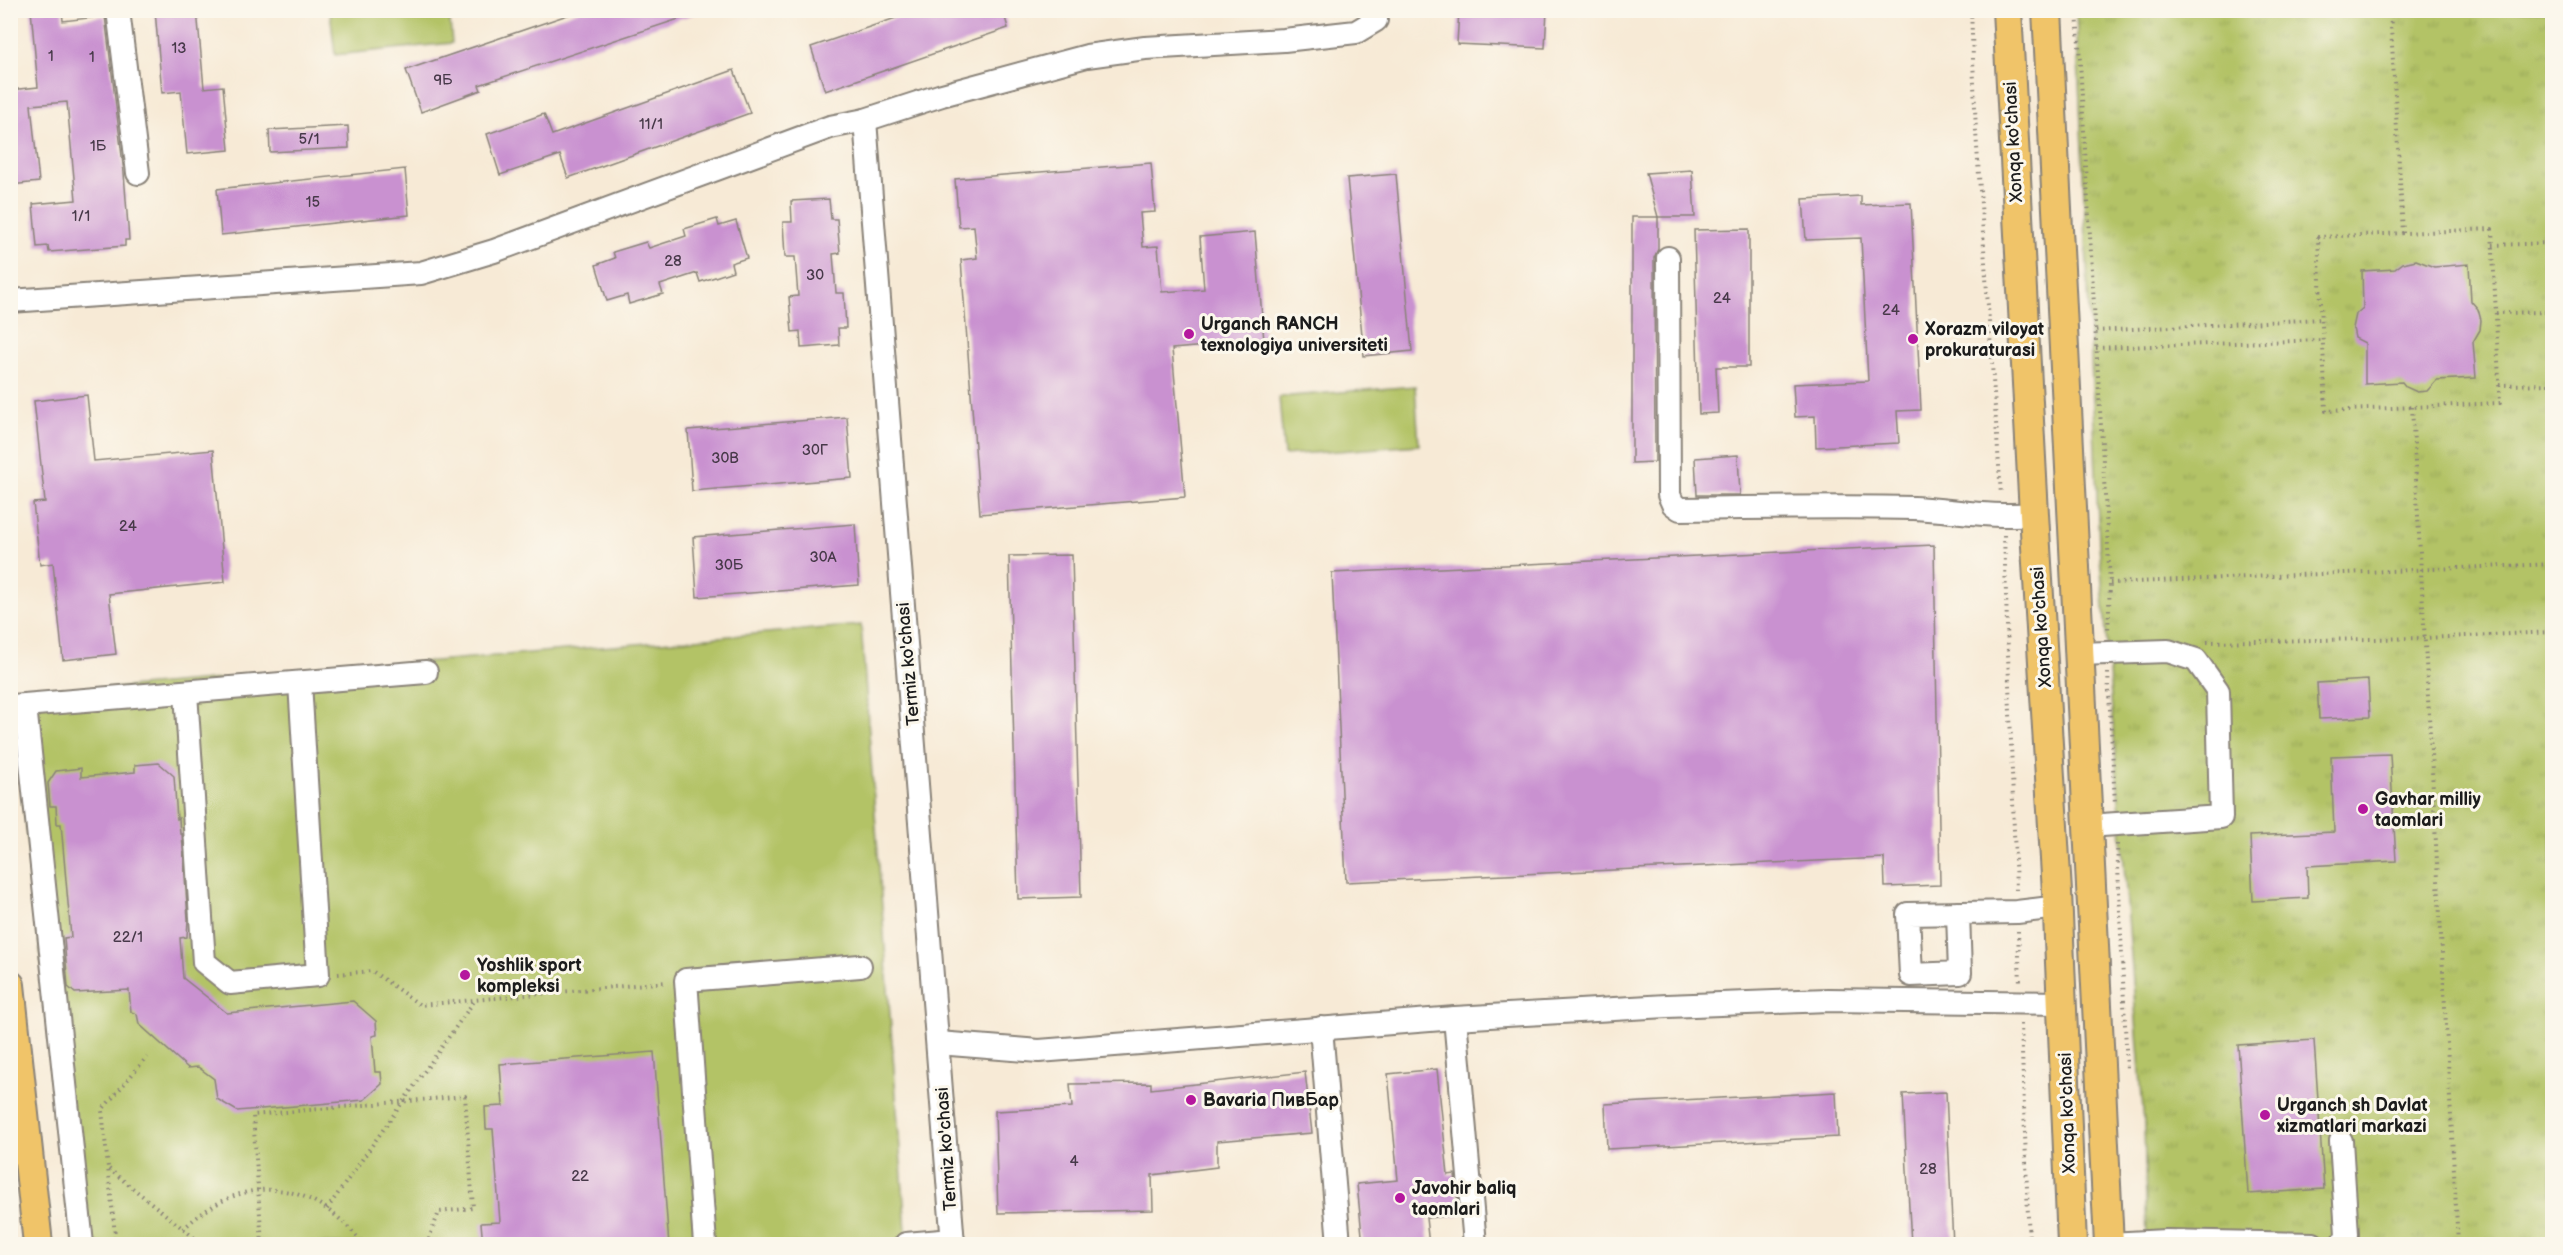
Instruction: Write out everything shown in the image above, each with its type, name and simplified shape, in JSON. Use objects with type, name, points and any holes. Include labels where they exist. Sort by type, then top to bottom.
[{"type":"main road","name":"Xonqa ko'chasi","points":[[2007,10],[2057,900],[2072,1245]]},
{"type":"main road","name":"Xonqa ko'chasi","points":[[2047,10],[2109,1244]]},
{"type":"main road","points":[[2012,118],[2052,114]]},
{"type":"main road","points":[[2057,900],[2090,890]]},
{"type":"main road","points":[[10,985],[38,1245]]},
{"type":"street","points":[[118,10],[138,173]]},
{"type":"street","points":[[10,301],[421,273],[494,251],[830,127],[865,120],[942,95],[1087,56],[1145,48],[1284,40],[1356,32],[1376,20],[1373,10]]},
{"type":"street","name":"Termiz ko'chasi","points":[[865,120],[953,1242]]},
{"type":"street","points":[[1668,258],[1669,495],[1673,504],[1680,509],[1842,507],[2034,514]]},
{"type":"street","points":[[2078,654],[2168,651],[2196,660],[2218,691],[2221,817],[2087,826]]},
{"type":"street","points":[[82,1245],[18,706],[426,672]]},
{"type":"street","points":[[186,693],[204,962],[230,983],[318,975],[300,682]]},
{"type":"street","points":[[1958,913],[2017,912],[2057,900]]},
{"type":"street","points":[[705,1245],[686,980],[860,966]]},
{"type":"street","points":[[938,1043],[1039,1051],[1455,1018],[1816,1000],[2062,1003]]},
{"type":"street","points":[[1455,1018],[1475,1245]]},
{"type":"street","points":[[1321,1028],[1340,1245]]},
{"type":"street","points":[[2341,1142],[2347,1234],[2346,1241],[2341,1245]]},
{"type":"street","points":[[2109,1244],[2166,1241],[2313,1245]]},
{"type":"street","points":[[906,1245],[953,1242]]},
{"type":"path","points":[[1971,10],[1977,144],[2003,514],[2029,1245]]},
{"type":"path","points":[[2077,10],[2110,583],[2106,654],[2127,1075]]},
{"type":"path","points":[[2390,10],[2403,233]]},
{"type":"path","points":[[2492,230],[2493,245],[2500,404],[2326,411],[2319,237],[2492,230]]},
{"type":"path","points":[[2493,245],[2553,243]]},
{"type":"path","points":[[2496,313],[2553,312]]},
{"type":"path","points":[[2096,330],[2322,319]]},
{"type":"path","points":[[2096,348],[2322,340]]},
{"type":"path","points":[[2499,385],[2553,384]]},
{"type":"path","points":[[2412,407],[2458,1245]]},
{"type":"path","points":[[2110,583],[2553,564]]},
{"type":"path","points":[[2201,642],[2425,638],[2553,632]]},
{"type":"path","points":[[318,975],[372,971],[420,1005],[686,980]]},
{"type":"path","points":[[327,1209],[476,999]]},
{"type":"path","points":[[116,1245],[102,1110],[147,1057]]},
{"type":"path","points":[[262,1245],[253,1115],[465,1096],[473,1208],[439,1212],[427,1245]]},
{"type":"path","points":[[108,1169],[202,1245]]},
{"type":"path","points":[[183,1229],[212,1205],[232,1195],[258,1190],[282,1190],[307,1198],[327,1209],[348,1225],[363,1245]]},
{"type":"green space","points":[[330,11],[449,11],[452,43],[335,55]]},
{"type":"green space","points":[[2076,11],[2552,11],[2552,1244],[2147,1244],[2144,1123],[2099,543]]},
{"type":"green space","points":[[1415,386],[1419,445],[1284,455],[1279,397]]},
{"type":"green space","name":"Yoshlik sport kompleksi","points":[[861,625],[907,1244],[74,1244],[11,697]]},
{"type":"building","points":[[31,10],[62,10],[63,21],[105,16],[124,173],[129,240],[125,240],[125,246],[49,252],[48,246],[37,247],[33,204],[76,200],[67,102],[31,105],[39,182],[10,185],[10,90],[38,87]]},
{"type":"building","points":[[155,10],[197,10],[204,88],[223,86],[229,150],[187,154],[181,91],[162,93]]},
{"type":"building","points":[[582,10],[693,10],[694,14],[479,85],[481,90],[421,112],[406,70]]},
{"type":"building","points":[[919,10],[1003,10],[1008,28],[825,91],[811,47]]},
{"type":"building","points":[[1459,10],[1547,10],[1545,48],[1457,44]]},
{"type":"building","points":[[734,70],[750,113],[568,178],[560,155],[500,175],[487,134],[544,114],[552,135]]},
{"type":"building","points":[[348,126],[349,148],[270,152],[269,130]]},
{"type":"building","points":[[1151,163],[1155,212],[1140,213],[1143,247],[1158,246],[1162,292],[1204,289],[1200,237],[1255,232],[1264,341],[1172,349],[1185,497],[980,514],[961,260],[977,258],[974,226],[959,227],[955,179]]},
{"type":"building","points":[[405,169],[409,215],[221,235],[217,189]]},
{"type":"building","points":[[1692,170],[1695,217],[1658,217],[1646,173]]},
{"type":"building","points":[[1396,174],[1412,351],[1364,356],[1347,178]]},
{"type":"building","points":[[1861,196],[1861,205],[1911,203],[1921,410],[1897,411],[1899,443],[1816,447],[1815,416],[1795,417],[1793,384],[1868,381],[1861,238],[1806,240],[1803,199]]},
{"type":"building","points":[[829,199],[831,219],[837,219],[840,253],[833,254],[836,293],[844,293],[846,328],[838,328],[839,345],[801,348],[800,331],[792,332],[789,297],[798,296],[795,257],[785,257],[783,222],[792,222],[791,201]]},
{"type":"building","points":[[1632,217],[1658,217],[1658,249],[1654,258],[1655,462],[1632,463]]},
{"type":"building","points":[[717,219],[719,226],[736,221],[747,258],[731,263],[733,271],[700,282],[697,273],[660,285],[663,294],[629,304],[627,295],[607,301],[596,265],[615,258],[613,252],[646,242],[649,248],[686,236],[684,229]]},
{"type":"building","points":[[1749,229],[1749,367],[1716,367],[1718,413],[1699,414],[1694,230]]},
{"type":"building","points":[[2416,260],[2434,267],[2469,264],[2471,301],[2478,309],[2481,320],[2480,330],[2473,342],[2476,378],[2437,380],[2427,391],[2417,392],[2406,387],[2402,382],[2365,384],[2365,343],[2355,338],[2353,328],[2356,314],[2363,308],[2362,271],[2395,269],[2403,263]]},
{"type":"building","points":[[87,395],[94,461],[213,450],[225,582],[109,594],[116,654],[63,660],[53,563],[40,565],[33,503],[45,502],[34,401]]},
{"type":"building","points":[[847,417],[852,478],[692,491],[688,430]]},
{"type":"building","points":[[1738,455],[1740,495],[1697,495],[1695,458]]},
{"type":"building","points":[[855,524],[859,585],[697,597],[693,537]]},
{"type":"building","points":[[1934,545],[1940,885],[1885,887],[1884,858],[1346,882],[1332,573]]},
{"type":"building","points":[[1072,555],[1081,897],[1018,899],[1009,556]]},
{"type":"building","points":[[2368,680],[2370,717],[2319,719],[2317,683]]},
{"type":"building","points":[[2390,754],[2396,861],[2307,866],[2308,898],[2253,901],[2250,836],[2334,832],[2331,756]]},
{"type":"building","points":[[159,763],[174,776],[177,819],[179,818],[180,834],[182,834],[188,919],[187,937],[180,938],[183,978],[227,1013],[353,1001],[376,1021],[377,1035],[372,1036],[375,1072],[381,1072],[382,1084],[364,1100],[237,1111],[217,1099],[214,1079],[198,1067],[188,1068],[139,1024],[137,1014],[131,1012],[129,990],[75,993],[68,987],[64,938],[71,937],[61,824],[57,824],[56,806],[50,806],[48,783],[56,771],[81,768],[81,777],[135,772],[135,765]]},
{"type":"building","points":[[2314,1040],[2324,1189],[2248,1194],[2238,1045]]},
{"type":"building","points":[[654,1052],[669,1245],[483,1245],[481,1223],[500,1222],[493,1129],[486,1129],[485,1107],[503,1106],[500,1064]]},
{"type":"building","points":[[1437,1069],[1448,1175],[1455,1174],[1459,1215],[1426,1218],[1429,1245],[1363,1245],[1357,1184],[1398,1180],[1388,1074]]},
{"type":"building","points":[[1305,1072],[1312,1133],[1217,1141],[1217,1167],[1152,1175],[1153,1210],[998,1213],[995,1111],[1072,1107],[1070,1084],[1151,1083],[1151,1089]]},
{"type":"building","points":[[1836,1092],[1838,1137],[1607,1149],[1605,1104]]},
{"type":"building","points":[[1946,1092],[1953,1245],[1911,1245],[1903,1094]]},
{"type":"place","name":"Urganch RANCH texnologiya universiteti","points":[[1189,334]]},
{"type":"place","name":"Xorazm viloyat prokuraturasi","points":[[1913,339]]},
{"type":"place","name":"Gavhar milliy taomlari","points":[[2363,809]]},
{"type":"place","name":"Yoshlik sport kompleksi","points":[[465,975]]},
{"type":"place","name":"Bavaria ПивБар","points":[[1191,1100]]},
{"type":"place","name":"Urganch sh Davlat xizmatlari markazi","points":[[2265,1115]]},
{"type":"place","name":"Javohir baliq taomlari","points":[[1400,1198]]}]
